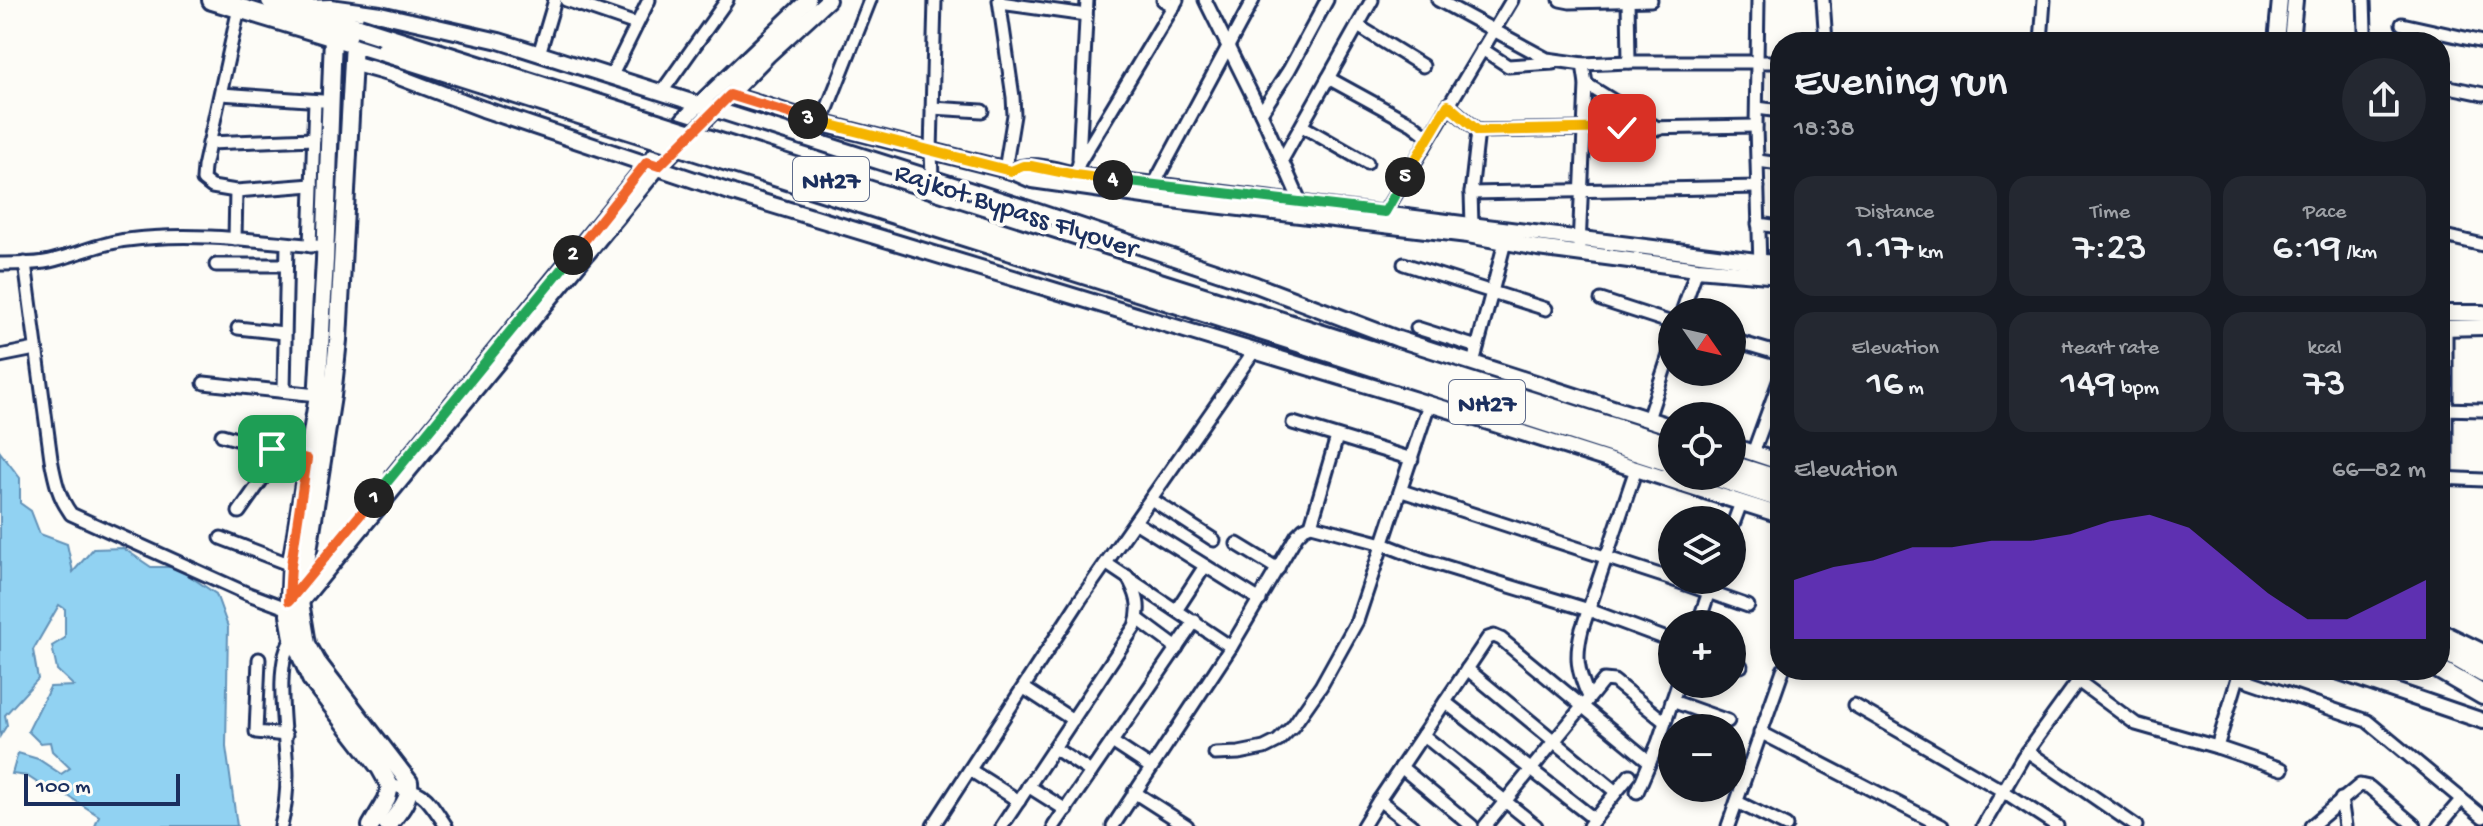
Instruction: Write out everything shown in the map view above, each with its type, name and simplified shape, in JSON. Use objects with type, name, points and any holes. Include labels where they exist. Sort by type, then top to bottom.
[{"type":"main road","name":"NH27","points":[[212,0],[333,36],[357,35]]},
{"type":"main road","name":"NH27","points":[[271,0],[299,9]]},
{"type":"main road","name":"Rajkot Bypass Flyover","points":[[299,9],[357,35],[1302,336],[1658,458]]},
{"type":"main road","name":"Rajkot Bypass Flyover","points":[[357,35],[384,52],[1302,336],[1658,442]]},
{"type":"main road","points":[[357,35],[352,63],[338,340],[332,396],[294,603],[307,644],[317,662],[404,774],[410,788],[407,798],[388,826]]},
{"type":"main road","points":[[333,36],[323,101],[317,395],[291,565],[293,638],[311,679],[380,768],[390,786],[387,799],[371,826]]},
{"type":"main road","points":[[1746,469],[1770,477]]},
{"type":"main road","points":[[1746,487],[1770,495]]},
{"type":"main road","points":[[2450,638],[2483,654]]},
{"type":"main road","points":[[2450,654],[2483,673]]},
{"type":"main road","points":[[2450,676],[2483,695]]},
{"type":"street","points":[[539,54],[555,0]]},
{"type":"street","points":[[566,0],[636,24]]},
{"type":"street","points":[[611,77],[649,0]]},
{"type":"street","points":[[661,93],[727,0]]},
{"type":"street","points":[[25,263],[57,489],[71,514],[218,581],[294,603],[653,164],[698,104],[808,0]]},
{"type":"street","points":[[653,164],[715,110],[828,0]]},
{"type":"street","points":[[814,142],[870,0]]},
{"type":"street","points":[[932,178],[935,0]]},
{"type":"street","points":[[1075,175],[1087,0]]},
{"type":"street","points":[[1205,0],[1261,113],[1303,209]]},
{"type":"street","points":[[1151,190],[1253,0]]},
{"type":"street","points":[[1261,113],[1289,70],[1327,0]]},
{"type":"street","points":[[1282,160],[1372,0]]},
{"type":"street","points":[[1438,0],[1536,55],[1562,63]]},
{"type":"street","points":[[1383,218],[1512,0]]},
{"type":"street","points":[[1560,0],[1651,0]]},
{"type":"street","points":[[1628,0],[1629,62]]},
{"type":"street","points":[[1758,0],[1756,126],[1760,268]]},
{"type":"street","points":[[1823,0],[1825,32]]},
{"type":"street","points":[[2042,32],[2044,0]]},
{"type":"street","points":[[2277,32],[2280,0]]},
{"type":"street","points":[[2292,32],[2295,0]]},
{"type":"street","points":[[2364,0],[2365,30]]},
{"type":"street","points":[[1008,171],[1014,106],[1000,1],[1086,15]]},
{"type":"street","points":[[1075,175],[1171,2]]},
{"type":"street","points":[[299,9],[321,4],[499,41],[932,178],[1256,285],[1398,339],[1658,422]]},
{"type":"street","points":[[239,8],[203,180],[219,190],[236,191],[312,185]]},
{"type":"street","points":[[2402,24],[2438,32]]},
{"type":"street","points":[[1358,26],[1423,66]]},
{"type":"street","points":[[2450,35],[2483,42]]},
{"type":"street","points":[[1482,49],[1508,66],[1770,62]]},
{"type":"street","points":[[352,63],[748,197],[1429,404],[1770,512]]},
{"type":"street","points":[[1579,246],[1586,84],[1583,64]]},
{"type":"street","points":[[1328,78],[1412,124],[1429,137]]},
{"type":"street","points":[[1586,84],[1660,129]]},
{"type":"street","points":[[2450,87],[2483,94]]},
{"type":"street","points":[[0,264],[49,261],[127,240],[182,236],[318,247],[312,185],[314,139],[323,101],[221,94]]},
{"type":"street","points":[[730,95],[821,123],[1008,171],[1031,166],[1151,190],[1383,218],[1472,225],[1507,236]]},
{"type":"street","points":[[1448,105],[1478,131],[1756,126]]},
{"type":"street","points":[[932,108],[982,111]]},
{"type":"street","points":[[1757,108],[1770,110]]},
{"type":"street","points":[[1302,126],[1367,163]]},
{"type":"street","points":[[1472,225],[1471,193],[1478,131]]},
{"type":"street","points":[[209,143],[314,139]]},
{"type":"street","points":[[1758,161],[1770,163]]},
{"type":"street","points":[[1471,193],[1758,187]]},
{"type":"street","points":[[235,239],[236,191]]},
{"type":"street","points":[[1383,218],[1468,235],[1507,236],[1760,268],[1770,272]]},
{"type":"street","points":[[1758,224],[1770,226]]},
{"type":"street","points":[[1473,363],[1507,236]]},
{"type":"street","points":[[2450,237],[2483,245]]},
{"type":"street","points":[[284,390],[287,244]]},
{"type":"street","points":[[1579,246],[1697,269],[1770,266]]},
{"type":"street","points":[[1404,264],[1546,309]]},
{"type":"street","points":[[216,265],[286,265]]},
{"type":"street","points":[[1687,298],[1697,269]]},
{"type":"street","points":[[1601,300],[1658,318]]},
{"type":"street","points":[[2450,313],[2483,313]]},
{"type":"street","points":[[2450,328],[2483,327]]},
{"type":"street","points":[[238,328],[284,333]]},
{"type":"street","points":[[1417,328],[1477,347]]},
{"type":"street","points":[[1746,344],[1770,351]]},
{"type":"street","points":[[0,356],[35,349]]},
{"type":"street","points":[[939,824],[1024,688],[1254,351]]},
{"type":"street","points":[[204,383],[317,395]]},
{"type":"street","points":[[1648,419],[1659,386]]},
{"type":"street","points":[[1215,754],[1264,748],[1278,741],[1293,726],[1321,686],[1357,621],[1429,404]]},
{"type":"street","points":[[2450,409],[2483,410]]},
{"type":"street","points":[[1753,453],[1770,410]]},
{"type":"street","points":[[1293,423],[1412,459]]},
{"type":"street","points":[[222,435],[307,459]]},
{"type":"street","points":[[1311,525],[1337,437]]},
{"type":"street","points":[[239,512],[265,475],[272,449]]},
{"type":"street","points":[[1746,451],[1770,459]]},
{"type":"street","points":[[1584,702],[1576,652],[1636,469]]},
{"type":"street","points":[[2450,479],[2483,480]]},
{"type":"street","points":[[1402,491],[1658,575]]},
{"type":"street","points":[[1151,499],[1214,540]]},
{"type":"street","points":[[1135,522],[1260,600]]},
{"type":"street","points":[[1113,826],[1231,647],[1297,535],[1311,525],[1383,544],[1424,560],[1589,610],[1658,636]]},
{"type":"street","points":[[221,538],[291,565]]},
{"type":"street","points":[[1237,544],[1278,569]]},
{"type":"street","points":[[1107,564],[1231,647]]},
{"type":"street","points":[[1177,609],[1205,566]]},
{"type":"street","points":[[1002,826],[1135,626],[1139,606],[1127,576]]},
{"type":"street","points":[[1726,594],[1748,606]]},
{"type":"street","points":[[1138,619],[1177,648]]},
{"type":"street","points":[[1054,826],[1195,621]]},
{"type":"street","points":[[1363,826],[1488,638],[1494,636],[1584,702],[1650,762]]},
{"type":"street","points":[[281,826],[287,777],[281,676],[285,651],[293,638]]},
{"type":"street","points":[[259,659],[256,732],[286,735]]},
{"type":"street","points":[[1467,669],[1616,792]]},
{"type":"street","points":[[1485,826],[1604,680],[1614,681],[1658,716]]},
{"type":"street","points":[[1746,775],[1779,680]]},
{"type":"street","points":[[2217,747],[2237,680]]},
{"type":"street","points":[[2258,680],[2367,721],[2483,817]]},
{"type":"street","points":[[2363,680],[2483,721]]},
{"type":"street","points":[[1983,826],[2027,751],[2078,681],[2136,724],[2282,769]]},
{"type":"street","points":[[1024,688],[1073,720]]},
{"type":"street","points":[[1668,714],[1673,698]]},
{"type":"street","points":[[1672,701],[1708,714]]},
{"type":"street","points":[[1445,702],[1592,823],[1630,775]]},
{"type":"street","points":[[1854,705],[2003,791],[2057,826]]},
{"type":"street","points":[[1760,732],[1942,826]]},
{"type":"street","points":[[1423,735],[1536,826]]},
{"type":"street","points":[[1112,742],[1150,767]]},
{"type":"street","points":[[1637,792],[1658,742]]},
{"type":"street","points":[[1054,748],[1091,772]]},
{"type":"street","points":[[2027,751],[2136,826]]},
{"type":"street","points":[[1401,767],[1472,826]]},
{"type":"street","points":[[970,770],[1019,801]]},
{"type":"street","points":[[2311,826],[2353,788],[2364,785],[2415,826]]},
{"type":"street","points":[[390,786],[410,788],[430,802],[446,826]]},
{"type":"street","points":[[1028,786],[1066,810]]},
{"type":"street","points":[[1134,792],[1187,826]]},
{"type":"street","points":[[2341,799],[2345,826]]},
{"type":"street","points":[[1379,800],[1412,826]]},
{"type":"street","points":[[2439,826],[2461,800]]},
{"type":"street","points":[[1728,826],[1737,802],[1786,826]]},
{"type":"water","points":[[0,452],[20,478],[20,503],[31,511],[40,534],[67,544],[73,572],[93,549],[123,548],[151,567],[176,567],[216,594],[228,627],[226,747],[237,826],[95,826],[99,816],[65,794],[56,795],[27,776],[12,774],[18,753],[38,759],[61,774],[70,768],[52,751],[50,742],[40,743],[28,731],[50,687],[74,686],[57,670],[52,646],[65,638],[65,609],[59,605],[33,650],[38,679],[5,715],[7,725],[0,736]]},
{"type":"route","points":[[272,449],[307,459],[291,565],[289,601],[647,162],[659,166],[730,95],[821,123],[1011,171],[1031,166],[1075,175],[1385,212],[1448,105],[1478,131],[1622,128]]}]
